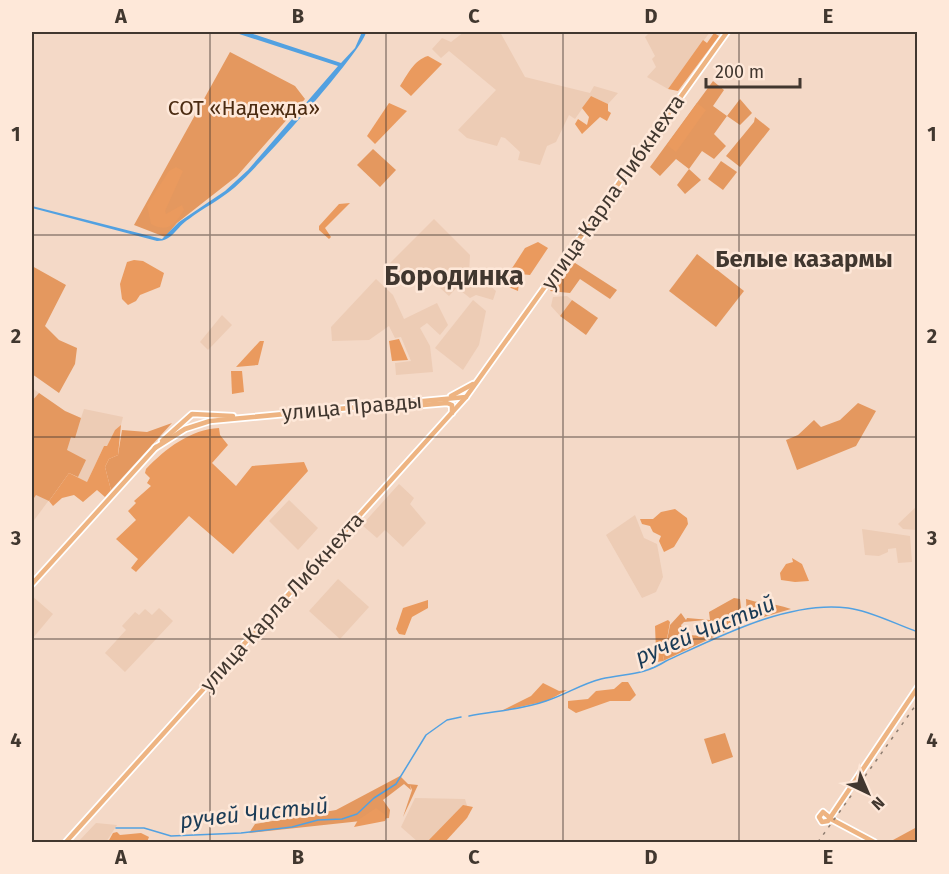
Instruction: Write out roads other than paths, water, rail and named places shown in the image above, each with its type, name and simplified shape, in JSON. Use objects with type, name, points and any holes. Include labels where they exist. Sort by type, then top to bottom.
[{"type":"main road","name":"улица Карла Либкнехта","points":[[66,843],[465,397],[726,32]]},
{"type":"main road","points":[[446,399],[477,381]]},
{"type":"main road","name":"улица Правды","points":[[155,448],[185,429],[238,417],[465,397]]},
{"type":"main road","points":[[389,404],[400,407],[447,403],[452,405],[451,414]]},
{"type":"main road","name":"улица Правды","points":[[180,422],[194,413],[238,417]]},
{"type":"main road","points":[[209,414],[210,422]]},
{"type":"main road","points":[[32,584],[180,422],[185,429]]},
{"type":"main road","points":[[828,819],[918,687]]},
{"type":"main road","points":[[840,799],[822,813],[819,820],[828,819],[874,843]]},
{"type":"main road","points":[[822,813],[827,813],[828,819],[866,843]]},
{"type":"water","points":[[233,32],[247,32],[341,63],[355,48],[362,32],[366,32],[347,62],[307,111],[246,177],[185,222],[167,239],[157,241],[32,208],[32,206],[162,239],[179,222],[225,191],[248,170],[338,66]]},
{"type":"waterway","name":"ручей Чистый","points":[[469,716],[537,704],[594,681],[649,669],[754,623],[802,610],[825,607],[848,608],[874,615],[918,632]]},
{"type":"waterway","name":"ручей Чистый","points":[[116,828],[144,828],[171,836],[241,833],[292,827],[318,820],[342,819],[357,814],[374,798],[396,784],[426,735],[447,720],[461,717]]},
{"type":"railway","points":[[818,842],[918,702]]},
{"type":"district","name":"Белые казармы","points":[[804,259]]},
{"type":"district","name":"Бородинка","points":[[454,276]]},
{"type":"park label","name":"СОТ «Надежда»","points":[[244,108]]}]
